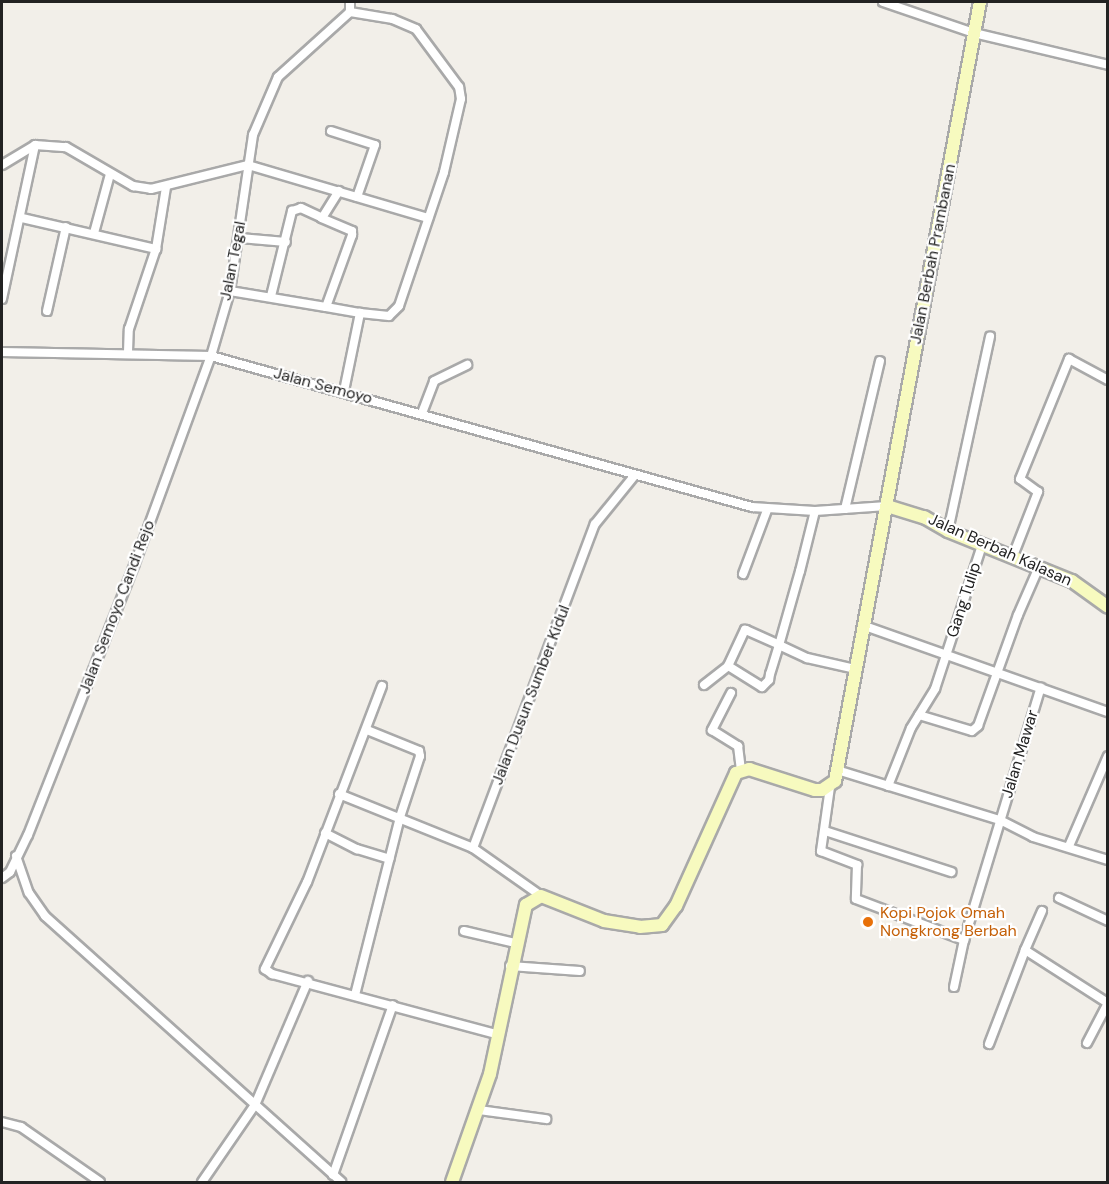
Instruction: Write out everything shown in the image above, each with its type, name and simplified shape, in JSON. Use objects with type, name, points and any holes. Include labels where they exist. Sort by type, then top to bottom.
[{"type":"street","points":[[230,291],[271,296],[360,313],[395,313],[428,218],[461,99],[459,87],[416,29],[392,19],[350,12],[350,2]]},
{"type":"street","points":[[882,2],[974,33],[1107,65]]},
{"type":"street","name":"Jalan Berbah Prambanan","points":[[830,787],[837,770],[980,2]]},
{"type":"street","name":"Jalan Tegal","points":[[211,356],[230,291],[240,238],[252,135],[278,76],[350,12]]},
{"type":"street","points":[[331,131],[375,145],[357,198]]},
{"type":"street","points":[[2,165],[35,145],[73,148],[110,174],[141,189],[166,187],[248,165],[428,218]]},
{"type":"street","points":[[2,299],[22,218],[35,145]]},
{"type":"street","points":[[94,233],[110,174]]},
{"type":"street","points":[[128,352],[129,329],[156,249],[166,187]]},
{"type":"street","points":[[322,218],[339,190]]},
{"type":"street","points":[[271,296],[296,207],[352,235],[326,307]]},
{"type":"street","points":[[22,218],[156,249]]},
{"type":"street","points":[[47,311],[66,227]]},
{"type":"street","points":[[240,238],[286,242]]},
{"type":"street","points":[[344,391],[360,313]]},
{"type":"street","points":[[948,531],[990,336]]},
{"type":"street","name":"Jalan Semoyo","points":[[2,352],[128,352],[211,356],[767,510],[815,511],[886,506]]},
{"type":"street","name":"Jalan Semoyo Candi Rejo","points":[[2,878],[16,856],[134,566],[211,356]]},
{"type":"street","points":[[1012,556],[1038,492],[1020,479],[1069,359],[1107,380]]},
{"type":"street","points":[[845,509],[880,361]]},
{"type":"street","points":[[422,413],[434,381],[467,365]]},
{"type":"street","name":"Jalan Dusun Sumber Kidul","points":[[473,848],[595,524],[636,475]]},
{"type":"street","name":"Jalan Berbah Kalasan","points":[[886,506],[924,517],[982,546],[1039,567],[1081,586],[1107,605]]},
{"type":"street","points":[[743,574],[767,510]]},
{"type":"street","points":[[728,666],[765,686],[779,645],[815,511]]},
{"type":"street","name":"Gang Tulip","points":[[888,786],[904,742],[935,689],[982,546]]},
{"type":"street","points":[[919,715],[974,730],[1039,567]]},
{"type":"street","points":[[862,626],[1107,712]]},
{"type":"street","points":[[704,685],[728,666],[745,630],[816,661],[855,669]]},
{"type":"street","points":[[382,686],[307,882],[265,963],[265,969],[272,974],[308,981],[499,1035]]},
{"type":"street","name":"Jalan Mawar","points":[[954,987],[964,940],[1041,687]]},
{"type":"street","points":[[339,794],[364,807],[400,817],[473,848],[541,896],[604,921],[640,927],[663,926],[680,897],[730,781],[741,769],[738,746],[712,730],[731,693]]},
{"type":"street","points":[[355,995],[400,817],[420,752],[367,730]]},
{"type":"street","points":[[1069,846],[1107,756]]},
{"type":"street","points":[[741,769],[814,790],[830,787],[821,851],[857,865],[856,899],[964,940]]},
{"type":"street","points":[[837,770],[1000,820],[1033,837],[1069,846],[1107,860]]},
{"type":"street","points":[[825,831],[951,872]]},
{"type":"street","points":[[325,833],[357,849],[389,859]]},
{"type":"street","points":[[16,856],[29,893],[41,911],[341,1182]]},
{"type":"street","points":[[452,1182],[479,1110],[499,1035],[510,966],[526,905],[541,896]]},
{"type":"street","points":[[1059,898],[1107,921]]},
{"type":"street","points":[[989,1044],[1042,910]]},
{"type":"street","points":[[464,931],[515,943]]},
{"type":"street","points":[[1025,950],[1107,1003],[1088,1043]]},
{"type":"street","points":[[510,966],[580,971]]},
{"type":"street","points":[[202,1182],[255,1105],[308,981]]},
{"type":"street","points":[[333,1175],[393,1005]]},
{"type":"street","points":[[479,1110],[546,1119]]},
{"type":"street","points":[[2,1122],[21,1128],[100,1182]]},
{"type":"place","name":"Kopi Pojok Omah Nongkrong Berbah","points":[[868,922]]}]
